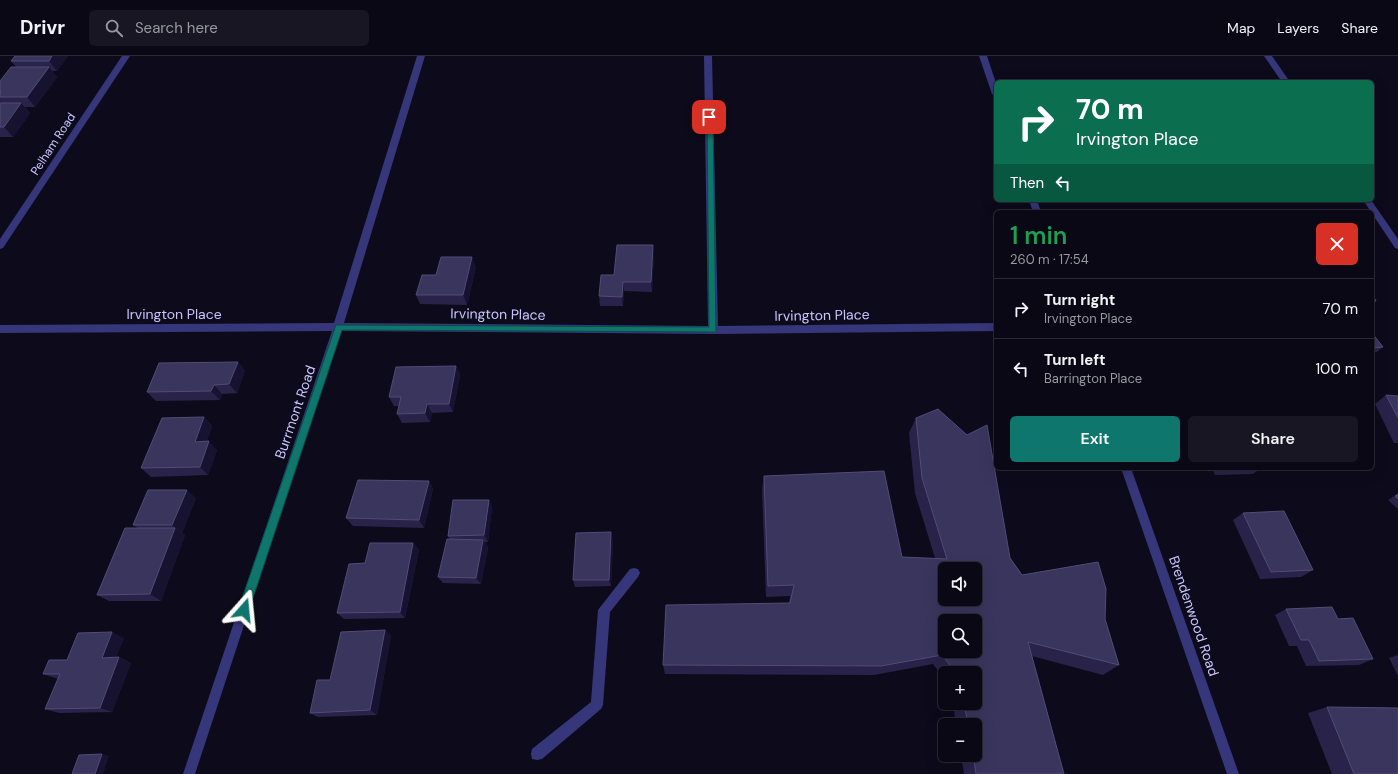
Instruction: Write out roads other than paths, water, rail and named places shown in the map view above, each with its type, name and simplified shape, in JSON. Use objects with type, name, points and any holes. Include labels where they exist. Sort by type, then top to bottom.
[{"type":"street","name":"Pelham Road","points":[[0,246],[126,56]]},
{"type":"street","name":"Burrmont Road","points":[[189,774],[338,327],[421,56]]},
{"type":"street","points":[[708,56],[713,330]]},
{"type":"street","points":[[983,56],[994,88]]},
{"type":"street","points":[[1268,56],[1285,80]]},
{"type":"street","points":[[1374,212],[1398,246]]},
{"type":"street","name":"Irvington Place","points":[[0,329],[338,327],[713,330],[994,327]]},
{"type":"street","name":"Brendenwood Road","points":[[1127,470],[1233,774]]},
{"type":"street","points":[[537,754],[597,705],[604,610],[634,573]]}]
